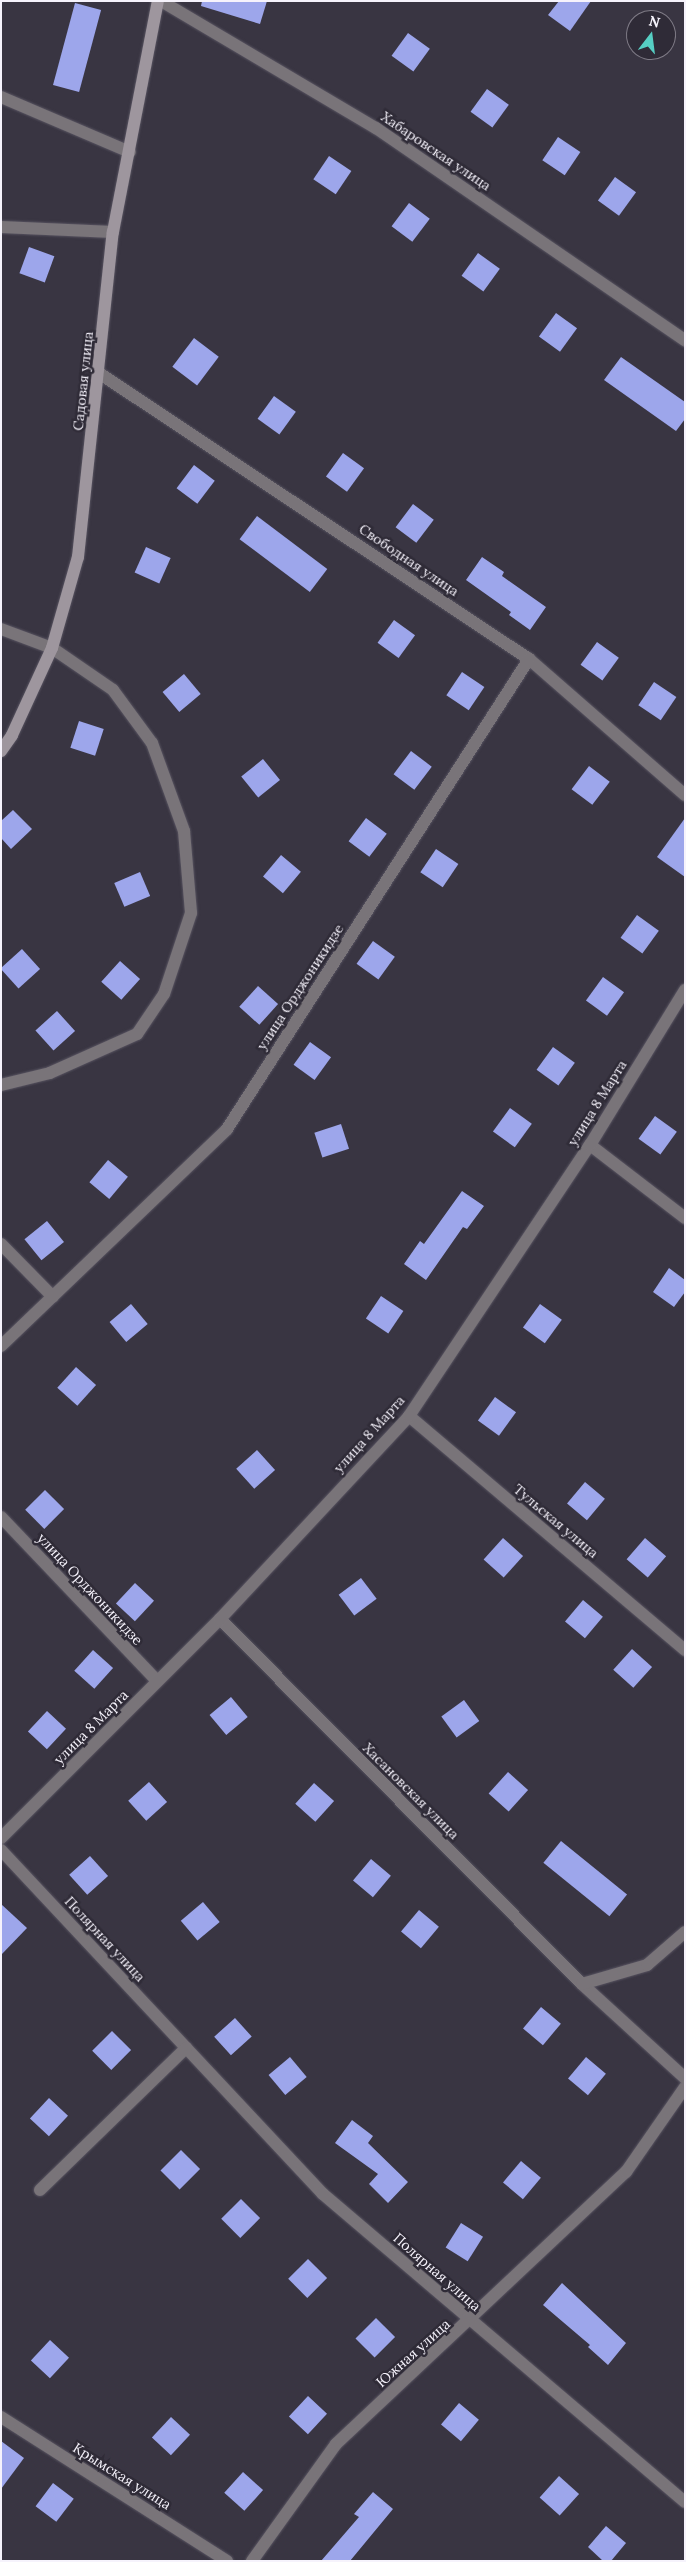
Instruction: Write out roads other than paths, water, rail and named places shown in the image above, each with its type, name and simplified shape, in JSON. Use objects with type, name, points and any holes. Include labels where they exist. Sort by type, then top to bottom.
[{"type":"street","name":"Садовая улица","points":[[1,751],[12,735],[52,648],[78,558],[100,373],[113,232],[159,1]]},
{"type":"street","name":"Хабаровская улица","points":[[159,1],[376,128],[685,340]]},
{"type":"street","points":[[1,97],[130,152]]},
{"type":"street","points":[[1,227],[113,232]]},
{"type":"street","name":"Свободная улица","points":[[100,373],[529,658],[685,795]]},
{"type":"street","points":[[1,629],[52,648],[113,690],[152,743],[184,831],[191,913],[164,994],[137,1034],[50,1073],[1,1085]]},
{"type":"street","name":"улица Орджоникидзе","points":[[1,1346],[227,1129],[529,658]]},
{"type":"street","name":"улица 8 Марта","points":[[1,1838],[220,1619],[409,1416],[590,1145],[685,990]]},
{"type":"street","points":[[590,1145],[685,1218]]},
{"type":"street","points":[[1,1244],[53,1297]]},
{"type":"street","name":"Тульская улица","points":[[409,1416],[685,1650]]},
{"type":"street","name":"улица Орджоникидзе","points":[[1,1517],[157,1681]]},
{"type":"street","name":"Хасановская улица","points":[[220,1619],[582,1984]]},
{"type":"street","name":"Полярная улица","points":[[1,1850],[323,2194],[685,2502]]},
{"type":"street","points":[[582,1984],[647,1964],[685,1932]]},
{"type":"street","points":[[582,1984],[685,2078]]},
{"type":"street","points":[[40,2190],[186,2048]]},
{"type":"street","name":"Южная улица","points":[[252,2561],[336,2444],[471,2321],[626,2172],[685,2087]]},
{"type":"street","name":"Крымская улица","points":[[1,2417],[228,2561]]}]
